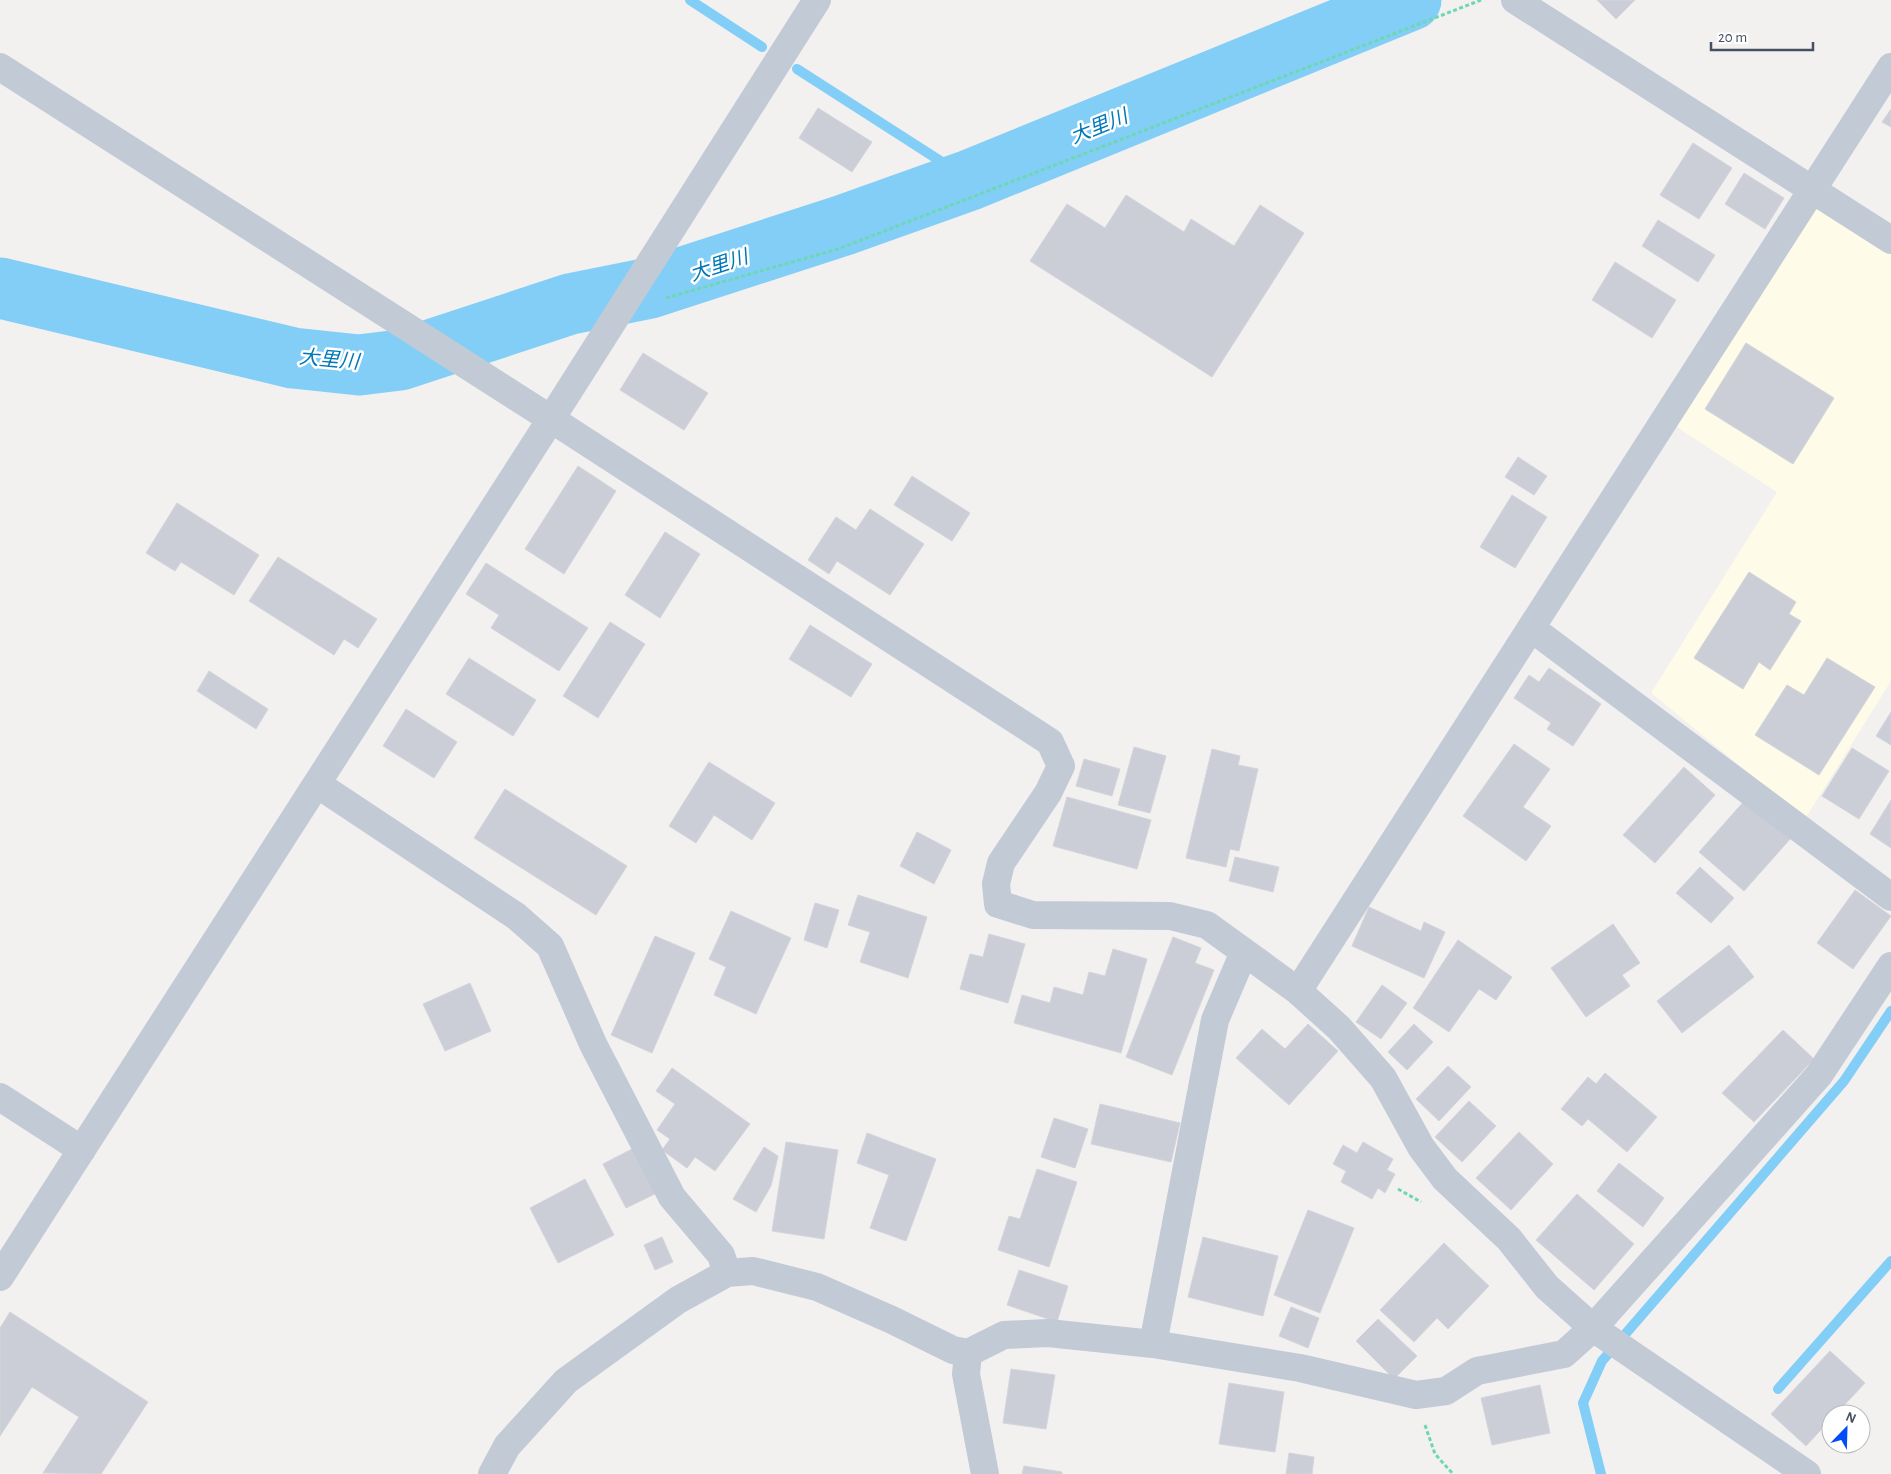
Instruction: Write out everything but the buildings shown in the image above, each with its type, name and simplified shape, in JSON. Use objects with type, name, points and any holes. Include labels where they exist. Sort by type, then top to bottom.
[{"type":"street","points":[[0,1278],[551,419],[817,0]]},
{"type":"street","points":[[1515,0],[1891,240]]},
{"type":"street","points":[[0,67],[551,419],[1050,742],[1061,766],[1048,793],[1001,863],[996,884],[998,904],[1033,915],[1170,916],[1207,925],[1298,991],[1339,1028],[1383,1078],[1421,1147],[1445,1179],[1509,1238],[1548,1287],[1609,1339],[1807,1474]]},
{"type":"street","points":[[1298,991],[1891,67]]},
{"type":"street","points":[[1531,628],[1891,897]]},
{"type":"street","points":[[317,784],[516,916],[550,946],[593,1044],[672,1197],[721,1255],[727,1273]]},
{"type":"street","points":[[1154,1344],[1216,1020],[1244,952]]},
{"type":"street","points":[[492,1474],[507,1446],[566,1380],[678,1300],[727,1273],[752,1271],[817,1287],[892,1320],[953,1350],[968,1353],[1004,1335],[1048,1333],[1154,1344],[1300,1368],[1416,1396],[1446,1391],[1477,1371],[1564,1354],[1609,1339],[1819,1075],[1891,966]]},
{"type":"street","points":[[0,1097],[82,1150]]},
{"type":"street","points":[[968,1353],[966,1374],[985,1474]]},
{"type":"path","points":[[619,312],[838,249],[1481,0]]},
{"type":"path","points":[[1416,1396],[1435,1454],[1453,1474]]},
{"type":"shaded area","points":[[1816,205],[1891,254],[1891,681],[1805,819],[1651,693],[1777,492],[1673,423]]},
{"type":"waterway","points":[[690,0],[762,47]]},
{"type":"waterway","name":"大里川","points":[[0,288],[293,358],[359,365],[400,360],[570,304],[650,288],[844,225],[970,180],[1411,0]]},
{"type":"waterway","points":[[797,69],[970,180]]},
{"type":"waterway","points":[[1601,1474],[1583,1403],[1602,1361],[1844,1081],[1891,1011]]},
{"type":"waterway","points":[[1778,1389],[1891,1261]]}]
